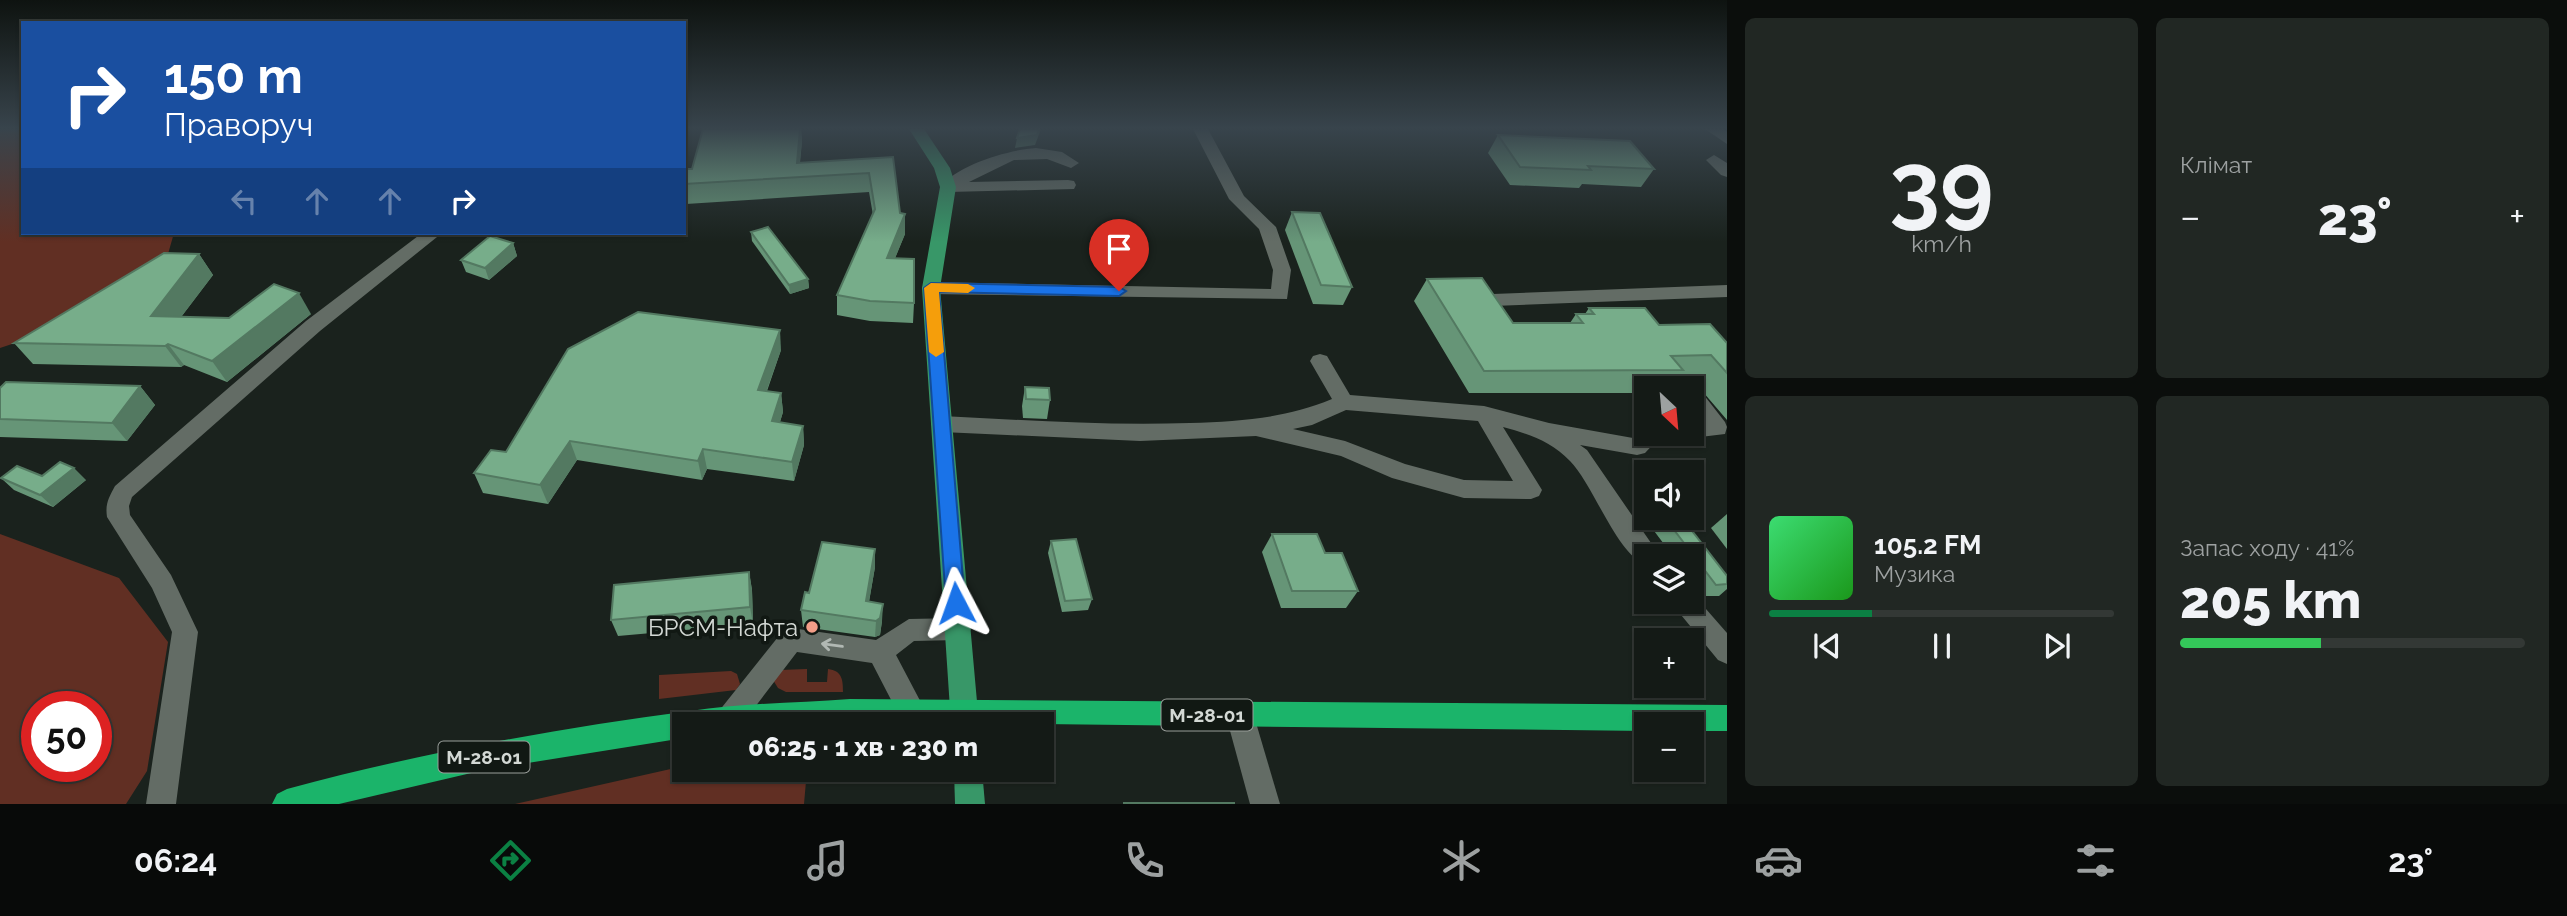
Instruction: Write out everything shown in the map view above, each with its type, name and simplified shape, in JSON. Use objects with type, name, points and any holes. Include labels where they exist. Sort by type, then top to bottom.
[{"type":"highway","name":"М-28-01","points":[[1054,718],[1240,716],[1724,722]]},
{"type":"highway","name":"М-28-01","points":[[286,804],[453,763],[588,737],[672,727]]},
{"type":"main road","points":[[941,167],[948,187],[931,288],[964,712]]},
{"type":"main road","points":[[969,782],[971,804]]},
{"type":"street","points":[[948,187],[986,167]]},
{"type":"street","points":[[931,288],[1280,295],[1282,270],[1267,227],[1237,199],[1220,167]]},
{"type":"street","points":[[948,187],[1068,185]]},
{"type":"street","points":[[161,804],[185,632],[162,582],[119,516],[117,506],[123,492],[313,326],[430,235]]},
{"type":"street","points":[[1493,300],[1727,291]]},
{"type":"street","points":[[1320,361],[1344,402]]},
{"type":"street","points":[[942,424],[1140,433],[1257,428],[1304,419],[1344,402],[1484,414],[1545,430],[1638,446]]},
{"type":"street","points":[[1704,410],[1717,428],[1704,429]]},
{"type":"street","points":[[1257,428],[1345,449],[1401,472],[1464,489],[1531,489],[1484,414]]},
{"type":"street","points":[[1545,430],[1579,456],[1638,544]]},
{"type":"street","points":[[1696,614],[1727,652]]},
{"type":"street","points":[[735,712],[791,639],[880,652],[909,630],[958,629]]},
{"type":"street","points":[[880,652],[912,712]]},
{"type":"street","points":[[1240,716],[1265,804]]},
{"type":"shaded area","points":[[0,167],[21,167],[21,235],[173,235],[168,254],[39,335],[0,348]]},
{"type":"shaded area","points":[[0,534],[119,578],[168,642],[147,771],[126,804],[0,804]]},
{"type":"shaded area","points":[[807,669],[807,682],[827,682],[828,669],[836,672],[842,680],[843,692],[786,692],[778,688],[773,680],[780,670]]},
{"type":"shaded area","points":[[731,671],[737,674],[740,684],[736,690],[659,699],[659,675]]},
{"type":"shaded area","points":[[672,769],[672,782],[806,782],[804,804],[515,804]]},
{"type":"building","points":[[693,167],[894,167],[900,213],[905,214],[887,258],[914,259],[914,303],[870,301],[837,295],[875,209],[869,173],[686,184],[686,169]]},
{"type":"building","points":[[1520,167],[1588,167],[1591,170]]},
{"type":"building","points":[[1599,167],[1652,167],[1654,169]]},
{"type":"building","points":[[1292,212],[1320,213],[1352,287],[1321,285]]},
{"type":"building","points":[[768,227],[808,279],[789,285],[751,232]]},
{"type":"building","points":[[490,236],[513,243],[485,268],[461,260]]},
{"type":"building","points":[[164,253],[199,254],[151,316],[229,318],[274,284],[299,293],[212,361],[168,344],[14,343]]},
{"type":"building","points":[[1482,278],[1513,323],[1583,323],[1576,314],[1594,314],[1589,308],[1645,308],[1659,325],[1710,324],[1727,343],[1727,373],[1711,355],[1671,356],[1683,370],[1484,371],[1427,279]]},
{"type":"building","points":[[638,312],[780,330],[758,390],[781,393],[772,421],[803,426],[792,462],[703,449],[698,461],[570,441],[540,485],[474,473],[491,450],[506,452],[568,349]]},
{"type":"building","points":[[6,382],[140,386],[112,423],[0,419],[0,388]]},
{"type":"building","points":[[1025,387],[1049,388],[1050,400],[1026,399]]},
{"type":"building","points":[[60,462],[74,468],[40,495],[1,478],[17,466],[42,476]]},
{"type":"building","points":[[1674,530],[1691,530],[1702,544],[1685,544]]},
{"type":"building","points":[[1272,534],[1317,534],[1325,553],[1342,553],[1358,591],[1292,591]]},
{"type":"building","points":[[1076,539],[1092,599],[1065,601],[1051,541]]},
{"type":"building","points":[[822,542],[875,549],[866,601],[883,604],[880,618],[876,621],[801,610],[805,592],[809,593]]},
{"type":"building","points":[[1704,546],[1727,576],[1727,584],[1716,585],[1704,569]]},
{"type":"building","points":[[749,572],[750,607],[611,620],[614,585]]},
{"type":"building","points":[[1234,803],[1234,804],[1124,804]]},
{"type":"slow traffic","points":[[936,352],[931,288],[968,288]]},
{"type":"place","name":"БРСМ-Нафта","points":[[812,627]]},
{"type":"route","points":[[956,603],[931,288],[1119,291]]}]
